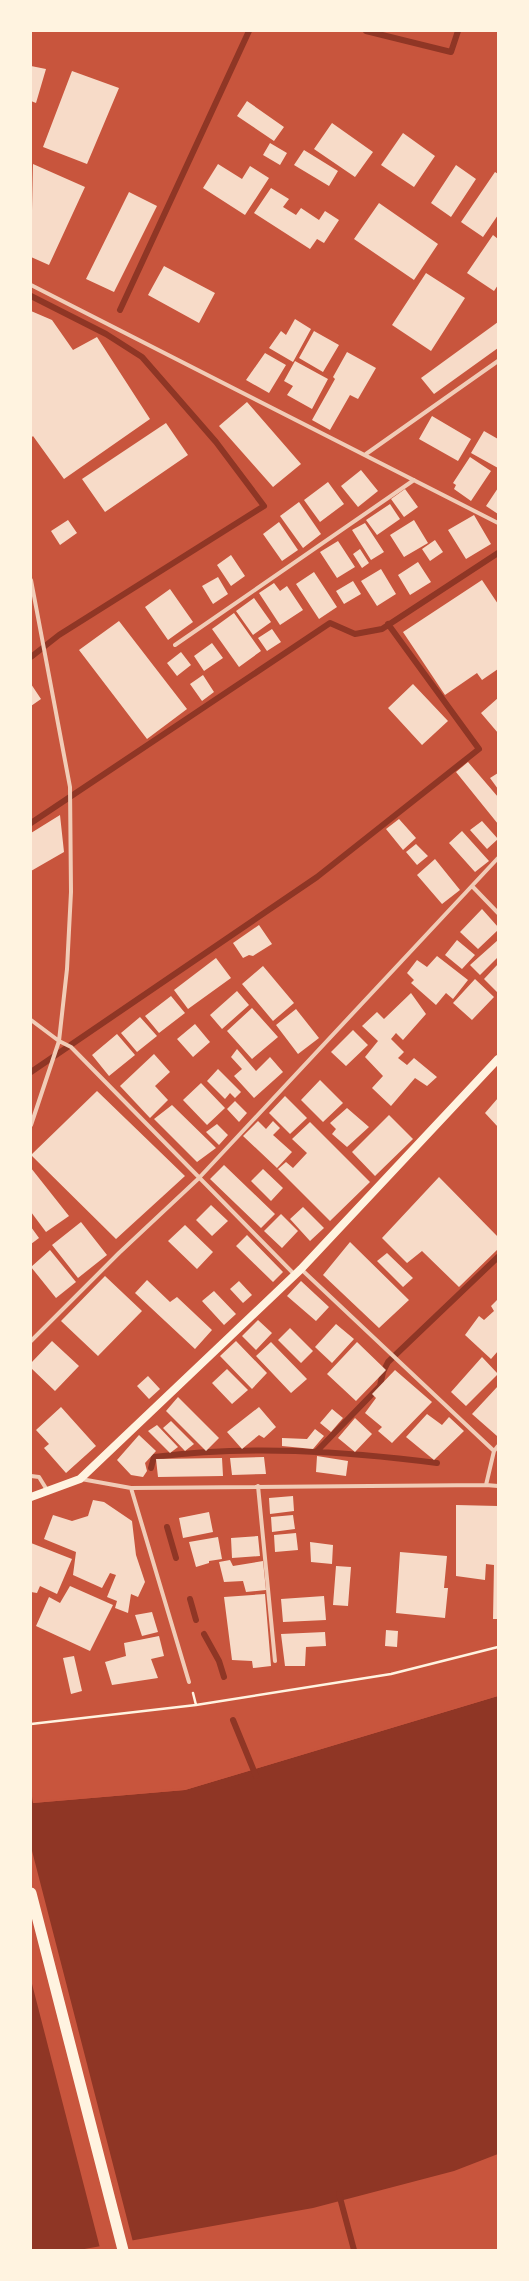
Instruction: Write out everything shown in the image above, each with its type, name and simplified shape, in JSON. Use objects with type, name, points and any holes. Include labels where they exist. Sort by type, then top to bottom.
[{"type":"highway","points":[[31,1893],[123,2250]]},
{"type":"main road","points":[[31,1497],[80,1479],[298,1272],[498,1058]]},
{"type":"street","points":[[31,285],[366,454],[498,523]]},
{"type":"street","points":[[366,454],[498,361]]},
{"type":"street","points":[[175,645],[414,480]]},
{"type":"street","points":[[31,580],[70,786],[71,892],[67,968],[60,1041],[31,1125]]},
{"type":"street","points":[[31,1341],[119,1253],[198,1179],[498,858]]},
{"type":"street","points":[[472,886],[498,913]]},
{"type":"street","points":[[31,1020],[71,1047],[198,1179],[494,1451]]},
{"type":"street","points":[[486,1484],[494,1451],[498,1446]]},
{"type":"street","points":[[31,1476],[39,1478],[47,1490]]},
{"type":"street","points":[[80,1479],[131,1488],[486,1484],[498,1486]]},
{"type":"street","points":[[258,1486],[275,1661]]},
{"type":"street","points":[[131,1488],[189,1682]]},
{"type":"path","points":[[31,1724],[196,1705],[391,1674],[498,1647]]},
{"type":"shaded area","points":[[498,1696],[498,2154],[454,2171],[313,2208],[79,2250],[31,2250],[31,1788],[33,1803],[185,1790]]},
{"type":"pier","points":[[498,1694],[498,1696],[185,1790],[33,1803],[31,1786],[35,1801],[184,1788]]},
{"type":"pier","points":[[31,1847],[133,2242],[100,2248],[31,1980]]},
{"type":"building","points":[[31,66],[46,69],[36,103],[31,101]]},
{"type":"building","points":[[72,71],[119,88],[87,164],[43,147]]},
{"type":"building","points":[[247,101],[284,127],[274,141],[237,116]]},
{"type":"building","points":[[332,123],[373,152],[355,177],[314,149]]},
{"type":"building","points":[[403,133],[435,156],[414,187],[381,165]]},
{"type":"building","points":[[270,143],[287,153],[280,165],[263,155]]},
{"type":"building","points":[[304,150],[338,171],[329,186],[294,165]]},
{"type":"building","points":[[33,164],[85,187],[49,265],[31,257]]},
{"type":"building","points":[[218,164],[242,179],[250,166],[269,178],[245,215],[203,188]]},
{"type":"building","points":[[456,165],[476,179],[451,217],[431,203]]},
{"type":"building","points":[[495,172],[498,174],[498,215],[483,237],[461,222]]},
{"type":"building","points":[[271,188],[289,199],[283,207],[296,215],[301,208],[319,220],[325,211],[339,220],[324,243],[317,239],[310,249],[254,213]]},
{"type":"building","points":[[129,192],[157,206],[114,292],[86,279]]},
{"type":"building","points":[[379,203],[438,244],[414,280],[354,239]]},
{"type":"building","points":[[493,235],[498,239],[498,285],[494,291],[467,273]]},
{"type":"building","points":[[164,266],[215,293],[199,323],[148,295]]},
{"type":"building","points":[[426,273],[465,298],[431,351],[392,325]]},
{"type":"building","points":[[31,311],[52,320],[73,350],[97,337],[150,419],[64,479],[33,436],[31,438]]},
{"type":"building","points":[[295,319],[311,329],[293,362],[269,348],[281,331],[286,335]]},
{"type":"building","points":[[498,322],[498,348],[434,394],[421,378]]},
{"type":"building","points":[[314,331],[339,345],[323,372],[299,358]]},
{"type":"building","points":[[347,352],[376,368],[358,399],[350,395],[330,430],[312,420],[335,379],[333,377]]},
{"type":"building","points":[[265,353],[286,365],[269,393],[246,380]]},
{"type":"building","points":[[295,361],[328,379],[312,409],[287,395],[293,386],[284,381]]},
{"type":"building","points":[[247,402],[301,464],[273,487],[219,426]]},
{"type":"building","points":[[432,416],[471,439],[458,461],[419,439]]},
{"type":"building","points":[[166,423],[188,455],[105,512],[82,479]]},
{"type":"building","points":[[484,431],[498,439],[498,468],[471,453]]},
{"type":"building","points":[[470,457],[491,471],[471,501],[454,489],[456,485],[453,483]]},
{"type":"building","points":[[361,470],[378,491],[358,507],[341,486]]},
{"type":"building","points":[[328,482],[344,504],[320,522],[304,500]]},
{"type":"building","points":[[498,488],[498,514],[486,506]]},
{"type":"building","points":[[405,489],[418,507],[404,517],[391,499]]},
{"type":"building","points":[[299,502],[321,534],[303,548],[280,516]]},
{"type":"building","points":[[390,504],[400,519],[377,535],[366,520]]},
{"type":"building","points":[[474,515],[491,544],[466,559],[448,530]]},
{"type":"building","points":[[68,520],[77,533],[60,545],[51,531]]},
{"type":"building","points":[[414,520],[428,543],[404,557],[390,535]]},
{"type":"building","points":[[279,522],[298,550],[282,561],[263,534]]},
{"type":"building","points":[[365,523],[384,552],[371,560],[352,530]]},
{"type":"building","points":[[435,540],[443,552],[430,561],[422,549]]},
{"type":"building","points":[[338,541],[355,567],[337,578],[320,552]]},
{"type":"building","points":[[360,549],[369,563],[362,568],[353,554]]},
{"type":"building","points":[[231,555],[245,576],[231,586],[217,565]]},
{"type":"building","points":[[418,562],[431,582],[410,595],[398,575]]},
{"type":"building","points":[[381,569],[396,594],[377,606],[361,581]]},
{"type":"building","points":[[314,572],[337,607],[319,619],[296,584]]},
{"type":"building","points":[[218,577],[228,594],[213,604],[202,586]]},
{"type":"building","points":[[482,580],[498,604],[498,669],[482,680],[477,673],[445,695],[403,632]]},
{"type":"building","points":[[353,581],[361,594],[344,604],[336,591]]},
{"type":"building","points":[[274,583],[280,591],[287,586],[303,610],[280,625],[259,593]]},
{"type":"building","points":[[170,589],[193,622],[168,640],[145,607]]},
{"type":"building","points":[[254,598],[271,622],[253,635],[236,611]]},
{"type":"building","points":[[234,613],[261,651],[239,667],[212,629]]},
{"type":"building","points":[[119,621],[187,709],[147,739],[79,650]]},
{"type":"building","points":[[272,629],[281,642],[267,651],[258,638]]},
{"type":"building","points":[[212,643],[223,658],[204,671],[194,656]]},
{"type":"building","points":[[181,652],[191,665],[177,676],[167,663]]},
{"type":"building","points":[[203,675],[214,692],[202,701],[190,684]]},
{"type":"building","points":[[31,684],[41,699],[31,706]]},
{"type":"building","points":[[413,684],[448,721],[422,745],[388,708]]},
{"type":"building","points":[[498,698],[498,733],[481,713]]},
{"type":"building","points":[[468,762],[498,797],[498,824],[456,772]]},
{"type":"building","points":[[498,773],[498,789],[490,778]]},
{"type":"building","points":[[60,815],[64,852],[31,871],[31,833]]},
{"type":"building","points":[[399,819],[416,838],[403,850],[386,829]]},
{"type":"building","points":[[482,821],[498,839],[487,849],[470,830]]},
{"type":"building","points":[[462,831],[489,861],[475,872],[449,843]]},
{"type":"building","points":[[416,844],[428,856],[417,865],[406,852]]},
{"type":"building","points":[[435,859],[460,890],[442,904],[417,875]]},
{"type":"building","points":[[482,909],[498,927],[498,930],[478,949],[460,932]]},
{"type":"building","points":[[259,925],[272,944],[253,956],[249,955],[243,958],[233,943]]},
{"type":"building","points":[[457,940],[475,955],[462,969],[445,955]]},
{"type":"building","points":[[498,940],[498,960],[497,958],[480,975],[470,965]]},
{"type":"building","points":[[437,956],[468,980],[453,999],[446,993],[436,1005],[411,983],[414,980],[407,973],[417,960],[427,967]]},
{"type":"building","points":[[216,958],[231,978],[188,1009],[174,990]]},
{"type":"building","points":[[498,964],[498,993],[484,979]]},
{"type":"building","points":[[263,966],[294,1003],[273,1021],[242,984]]},
{"type":"building","points":[[475,979],[494,997],[472,1020],[453,1003]]},
{"type":"building","points":[[237,991],[249,1005],[222,1029],[210,1015]]},
{"type":"building","points":[[411,993],[426,1014],[403,1040],[396,1033],[391,1039],[404,1052],[398,1058],[407,1065],[414,1058],[437,1077],[427,1086],[415,1078],[391,1106],[372,1088],[383,1076],[365,1057],[378,1041],[362,1026],[377,1012],[384,1019]]},
{"type":"building","points":[[171,996],[185,1013],[159,1033],[145,1016]]},
{"type":"building","points":[[252,1008],[278,1037],[252,1059],[227,1031]]},
{"type":"building","points":[[296,1009],[319,1038],[298,1054],[276,1025]]},
{"type":"building","points":[[140,1017],[157,1036],[137,1052],[121,1033]]},
{"type":"building","points":[[195,1024],[210,1042],[193,1057],[177,1039]]},
{"type":"building","points":[[353,1030],[368,1045],[346,1066],[331,1052]]},
{"type":"building","points":[[117,1034],[135,1055],[109,1076],[92,1055]]},
{"type":"building","points":[[237,1049],[256,1071],[270,1057],[283,1072],[254,1098],[234,1076],[242,1069],[231,1057]]},
{"type":"building","points":[[154,1054],[170,1072],[155,1086],[168,1100],[150,1118],[120,1086]]},
{"type":"building","points":[[218,1069],[241,1092],[235,1098],[230,1093],[225,1099],[207,1081]]},
{"type":"building","points":[[320,1080],[343,1103],[323,1122],[301,1100]]},
{"type":"building","points":[[201,1083],[225,1108],[207,1125],[183,1100]]},
{"type":"building","points":[[97,1091],[185,1176],[116,1239],[31,1155]]},
{"type":"building","points":[[285,1096],[307,1118],[290,1134],[269,1113]]},
{"type":"building","points":[[498,1098],[498,1127],[485,1113]]},
{"type":"building","points":[[235,1101],[247,1113],[239,1122],[227,1109]]},
{"type":"building","points":[[172,1105],[216,1148],[197,1162],[154,1119]]},
{"type":"building","points":[[347,1108],[369,1127],[347,1147],[332,1134],[336,1129],[330,1123]]},
{"type":"building","points":[[389,1115],[413,1139],[375,1176],[352,1152]]},
{"type":"building","points":[[258,1121],[266,1129],[273,1121],[280,1128],[273,1135],[292,1152],[277,1168],[243,1136]]},
{"type":"building","points":[[310,1122],[370,1182],[330,1221],[278,1169],[286,1162],[293,1168],[307,1153],[292,1139]]},
{"type":"building","points":[[217,1124],[228,1135],[219,1145],[206,1132]]},
{"type":"building","points":[[224,1165],[275,1214],[261,1228],[210,1179]]},
{"type":"building","points":[[31,1168],[69,1216],[46,1232],[31,1212]]},
{"type":"building","points":[[263,1169],[283,1188],[271,1201],[251,1181]]},
{"type":"building","points":[[439,1177],[498,1237],[498,1249],[459,1287],[422,1251],[407,1263],[382,1238]]},
{"type":"building","points":[[211,1205],[228,1221],[212,1236],[196,1220]]},
{"type":"building","points":[[303,1207],[324,1228],[310,1241],[290,1219]]},
{"type":"building","points":[[281,1214],[298,1231],[282,1248],[264,1231]]},
{"type":"building","points":[[81,1222],[107,1255],[78,1278],[52,1245]]},
{"type":"building","points":[[185,1225],[213,1252],[197,1269],[168,1241]]},
{"type":"building","points":[[31,1227],[39,1238],[31,1244]]},
{"type":"building","points":[[247,1235],[283,1272],[273,1282],[236,1246]]},
{"type":"building","points":[[350,1242],[409,1300],[379,1328],[323,1275]]},
{"type":"building","points":[[50,1250],[76,1282],[56,1298],[31,1267]]},
{"type":"building","points":[[387,1253],[413,1278],[403,1287],[377,1261]]},
{"type":"building","points":[[105,1276],[142,1311],[98,1356],[61,1321]]},
{"type":"building","points":[[147,1280],[170,1302],[177,1297],[212,1330],[195,1349],[135,1293]]},
{"type":"building","points":[[239,1281],[252,1295],[243,1303],[230,1289]]},
{"type":"building","points":[[301,1281],[329,1307],[316,1321],[287,1296]]},
{"type":"building","points":[[214,1291],[236,1314],[224,1325],[202,1301]]},
{"type":"building","points":[[497,1300],[498,1351],[491,1359],[465,1335],[479,1316],[484,1320],[494,1311],[491,1306]]},
{"type":"building","points":[[258,1320],[272,1333],[256,1350],[242,1336]]},
{"type":"building","points":[[336,1324],[354,1339],[332,1363],[315,1347]]},
{"type":"building","points":[[290,1328],[313,1351],[301,1363],[278,1340]]},
{"type":"building","points":[[52,1341],[79,1366],[55,1391],[31,1368],[31,1363]]},
{"type":"building","points":[[236,1341],[267,1373],[252,1389],[220,1356]]},
{"type":"building","points":[[271,1342],[307,1379],[291,1393],[256,1356]]},
{"type":"building","points":[[357,1342],[386,1370],[356,1401],[327,1374]]},
{"type":"building","points":[[482,1357],[498,1374],[466,1406],[451,1392]]},
{"type":"building","points":[[227,1369],[248,1390],[232,1404],[212,1383]]},
{"type":"building","points":[[395,1370],[432,1402],[392,1443],[378,1431],[382,1427],[365,1413],[376,1398],[372,1394]]},
{"type":"building","points":[[148,1376],[160,1389],[149,1399],[137,1386]]},
{"type":"building","points":[[498,1386],[498,1435],[497,1436],[472,1414]]},
{"type":"building","points":[[178,1397],[219,1438],[206,1451],[166,1411]]},
{"type":"building","points":[[61,1407],[96,1446],[66,1473],[44,1448],[49,1444],[36,1430]]},
{"type":"building","points":[[259,1407],[276,1427],[264,1438],[259,1435],[242,1449],[227,1432]]},
{"type":"building","points":[[332,1409],[343,1418],[331,1432],[320,1423]]},
{"type":"building","points":[[427,1414],[442,1425],[449,1417],[464,1431],[434,1460],[406,1437]]},
{"type":"building","points":[[355,1418],[372,1434],[355,1452],[338,1438]]},
{"type":"building","points":[[171,1421],[194,1444],[185,1451],[163,1428]]},
{"type":"building","points":[[157,1425],[178,1447],[170,1453],[148,1431]]},
{"type":"building","points":[[315,1429],[324,1436],[313,1449],[282,1446],[282,1438],[307,1439]]},
{"type":"building","points":[[139,1435],[156,1451],[145,1463],[147,1471],[143,1477],[131,1475],[117,1460]]},
{"type":"building","points":[[317,1456],[348,1461],[346,1476],[316,1472]]},
{"type":"building","points":[[264,1457],[266,1474],[232,1475],[230,1458]]},
{"type":"building","points":[[222,1458],[223,1476],[158,1477],[156,1459]]},
{"type":"building","points":[[293,1496],[294,1511],[270,1514],[269,1498]]},
{"type":"building","points":[[93,1500],[104,1502],[132,1521],[136,1555],[145,1582],[138,1597],[131,1594],[128,1613],[115,1608],[117,1601],[107,1597],[116,1575],[110,1573],[102,1588],[73,1575],[76,1552],[44,1539],[53,1515],[72,1521],[88,1516]]},
{"type":"building","points":[[456,1505],[498,1506],[498,1619],[493,1619],[494,1565],[486,1564],[485,1580],[456,1576]]},
{"type":"building","points":[[209,1512],[213,1532],[183,1538],[179,1518]]},
{"type":"building","points":[[293,1515],[295,1529],[272,1532],[271,1517]]},
{"type":"building","points":[[296,1533],[298,1550],[275,1552],[274,1535]]},
{"type":"building","points":[[258,1536],[260,1556],[232,1558],[231,1538]]},
{"type":"building","points":[[218,1537],[222,1559],[209,1561],[209,1563],[196,1567],[189,1542]]},
{"type":"building","points":[[310,1542],[333,1545],[332,1564],[311,1562]]},
{"type":"building","points":[[31,1543],[72,1559],[57,1594],[40,1586],[37,1593],[31,1592]]},
{"type":"building","points":[[400,1552],[447,1556],[444,1588],[448,1588],[445,1618],[396,1613]]},
{"type":"building","points":[[230,1560],[233,1566],[263,1561],[266,1590],[246,1592],[243,1581],[224,1582],[219,1562]]},
{"type":"building","points":[[336,1566],[351,1567],[348,1606],[333,1605]]},
{"type":"building","points":[[70,1586],[113,1605],[90,1651],[36,1626],[49,1597],[60,1603]]},
{"type":"building","points":[[265,1594],[271,1666],[253,1668],[252,1661],[232,1660],[224,1597]]},
{"type":"building","points":[[324,1596],[326,1620],[283,1622],[281,1599]]},
{"type":"building","points":[[152,1612],[158,1632],[142,1636],[135,1615]]},
{"type":"building","points":[[386,1630],[398,1631],[397,1647],[385,1646]]},
{"type":"building","points":[[325,1632],[326,1646],[306,1647],[305,1666],[285,1666],[281,1634]]},
{"type":"building","points":[[159,1636],[164,1656],[151,1659],[158,1678],[112,1685],[105,1662],[126,1656],[124,1643]]},
{"type":"building","points":[[74,1656],[82,1691],[71,1694],[63,1658]]},
{"type":"waterway","points":[[120,310],[249,31]]},
{"type":"waterway","points":[[366,31],[451,52],[458,31]]},
{"type":"waterway","points":[[31,296],[106,334],[142,357],[216,442],[264,506],[59,635],[31,657]]},
{"type":"waterway","points":[[31,823],[330,623],[355,634],[382,629],[498,553]]},
{"type":"waterway","points":[[31,1072],[317,877],[479,749],[388,624]]},
{"type":"waterway","points":[[316,1452],[380,1386],[383,1372],[388,1362],[498,1257]]},
{"type":"waterway","points":[[151,1468],[154,1457],[189,1453],[260,1450],[366,1455],[437,1463]]},
{"type":"waterway","points":[[167,1527],[176,1558]]},
{"type":"waterway","points":[[190,1599],[196,1620]]},
{"type":"waterway","points":[[204,1634],[219,1661],[224,1677]]},
{"type":"waterway","points":[[233,1720],[256,1776]]},
{"type":"waterway","points":[[339,2194],[354,2250]]}]
